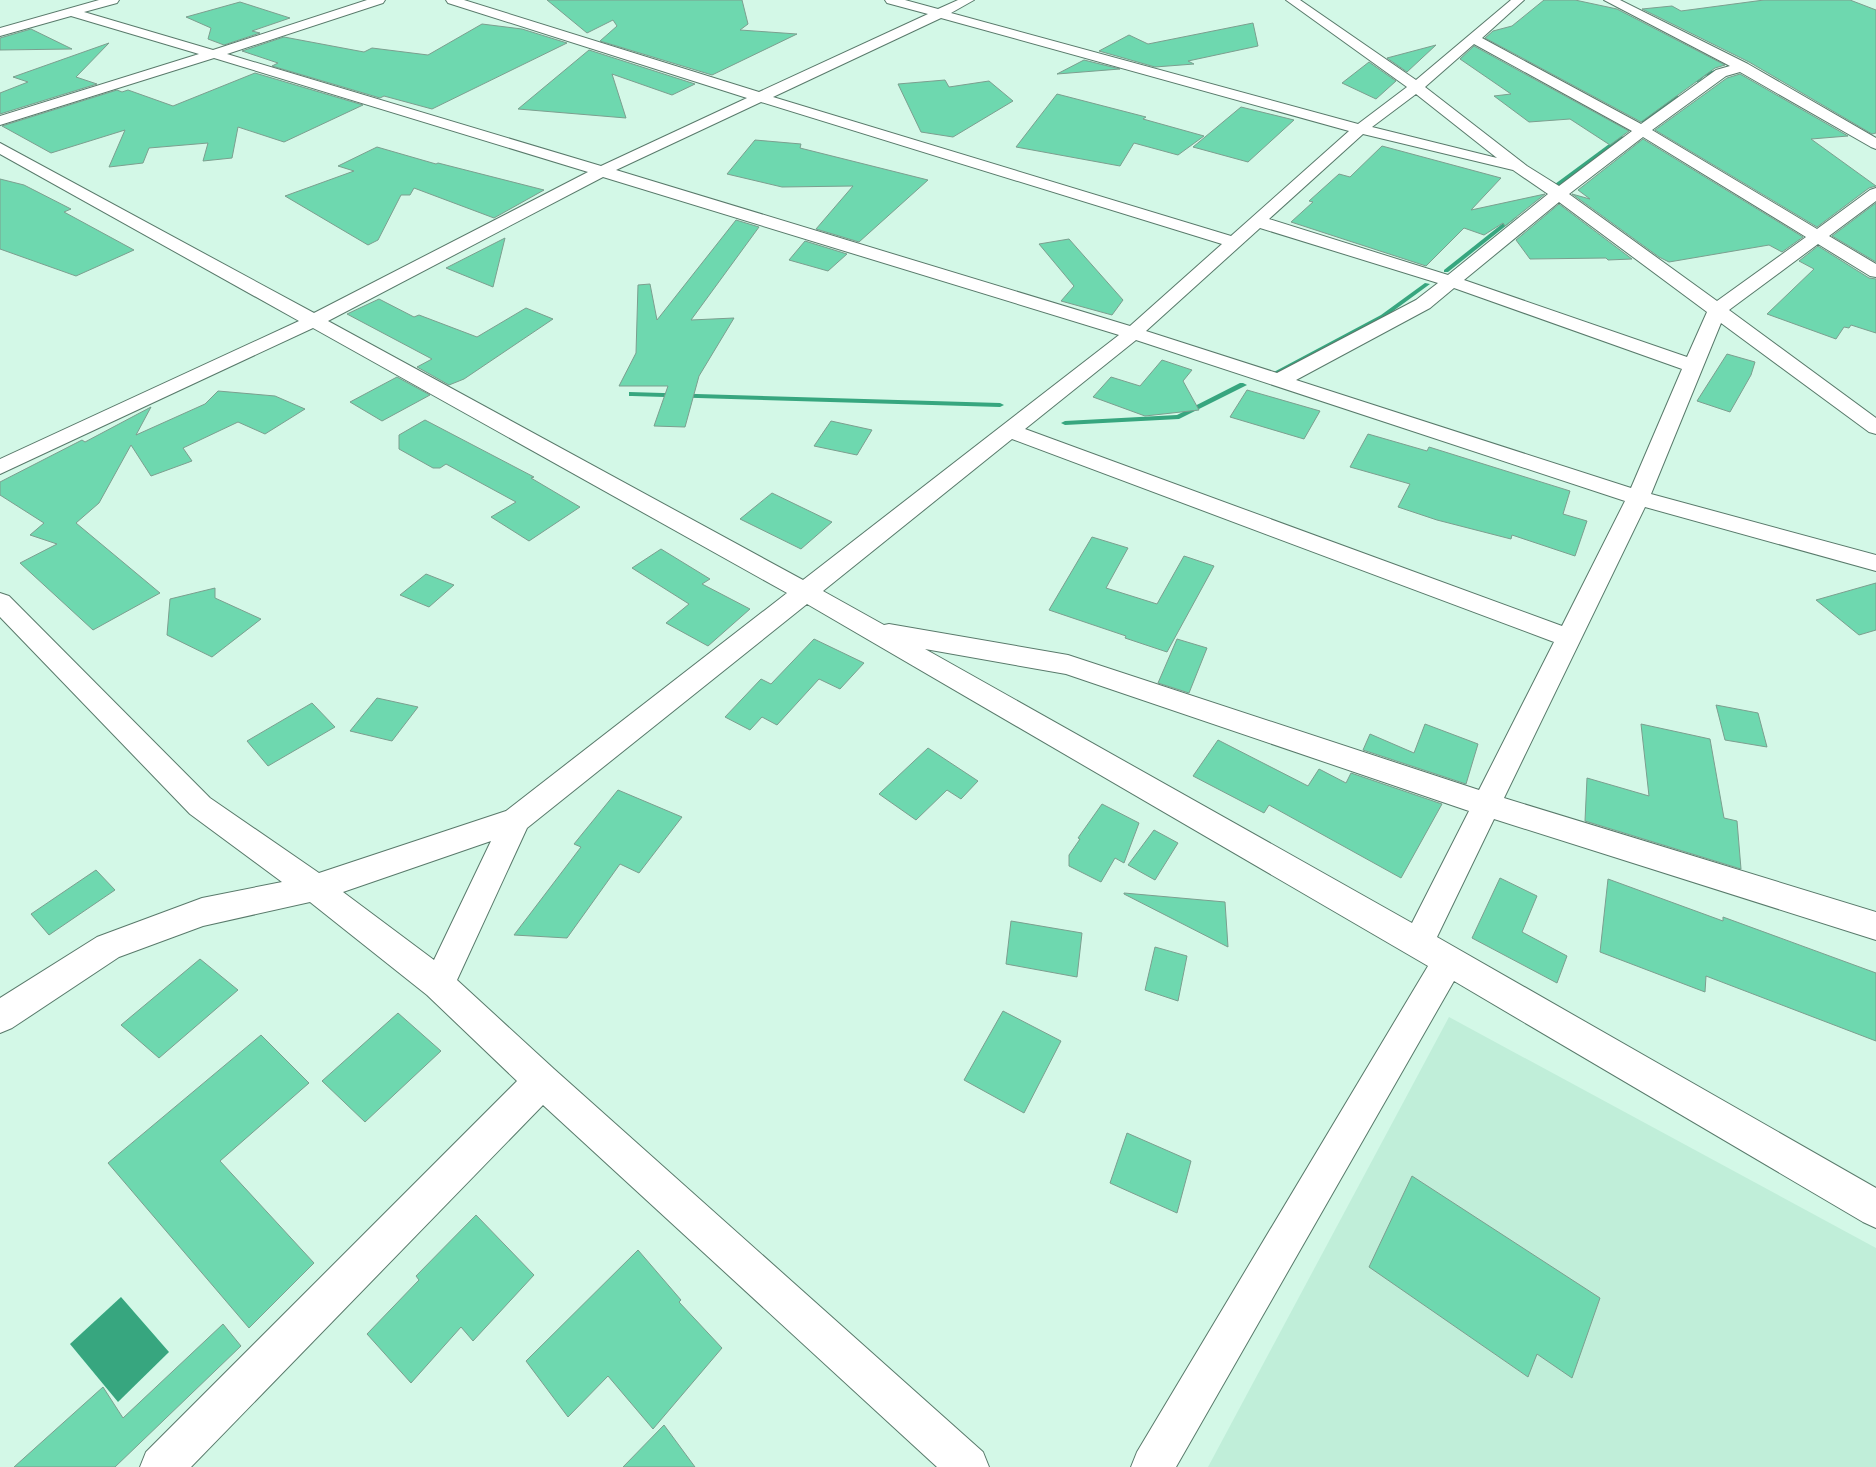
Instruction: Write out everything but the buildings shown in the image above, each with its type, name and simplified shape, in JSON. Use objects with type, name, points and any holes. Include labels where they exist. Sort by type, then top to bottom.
[{"type":"street","points":[[0,32],[113,0]]},
{"type":"street","points":[[0,121],[379,0]]},
{"type":"street","points":[[452,0],[593,46],[1233,242]]},
{"type":"street","points":[[891,0],[1360,129],[1521,168]]},
{"type":"street","points":[[0,467],[311,322],[602,171],[968,0]]},
{"type":"street","points":[[1292,0],[1416,87],[1521,168],[1876,428]]},
{"type":"street","points":[[0,1017],[108,947],[202,912],[315,888],[516,820],[1133,333],[1360,129],[1416,87],[1518,0]]},
{"type":"street","points":[[1610,0],[1743,67],[1876,144]]},
{"type":"street","points":[[71,12],[1133,333],[1638,498],[1876,563]]},
{"type":"street","points":[[1473,38],[1642,130],[1876,272]]},
{"type":"street","points":[[1280,380],[1423,304],[1559,194],[1642,130],[1721,73],[1743,67]]},
{"type":"street","points":[[0,148],[311,322],[804,592],[1433,952],[1876,1209]]},
{"type":"street","points":[[1152,1467],[1433,952],[1486,805],[1638,498],[1717,310],[1876,192]]},
{"type":"street","points":[[1257,221],[1450,281],[1693,366]]},
{"type":"street","points":[[1854,412],[1876,404]]},
{"type":"street","points":[[1009,431],[1569,638]]},
{"type":"street","points":[[0,602],[200,806],[315,888],[439,984],[542,1081],[968,1467]]},
{"type":"street","points":[[870,630],[1068,666],[1486,805],[1876,926]]},
{"type":"street","points":[[439,984],[516,820]]},
{"type":"street","points":[[161,1467],[542,1081]]},
{"type":"shaded area","points":[[1449,1017],[1876,1248],[1876,1467],[1208,1467]]},
{"type":"shaded area","points":[[121,1297],[169,1352],[118,1402],[70,1344]]},
{"type":"waterway","points":[[1696,81],[1703,75],[1726,68]]},
{"type":"waterway","points":[[1643,121],[1676,96]]},
{"type":"waterway","points":[[1557,185],[1622,137]]},
{"type":"waterway","points":[[1446,271],[1514,217]]},
{"type":"waterway","points":[[1276,373],[1383,316],[1427,284]]},
{"type":"waterway","points":[[1065,423],[1179,417],[1243,385]]},
{"type":"waterway","points":[[632,394],[1000,405]]}]
